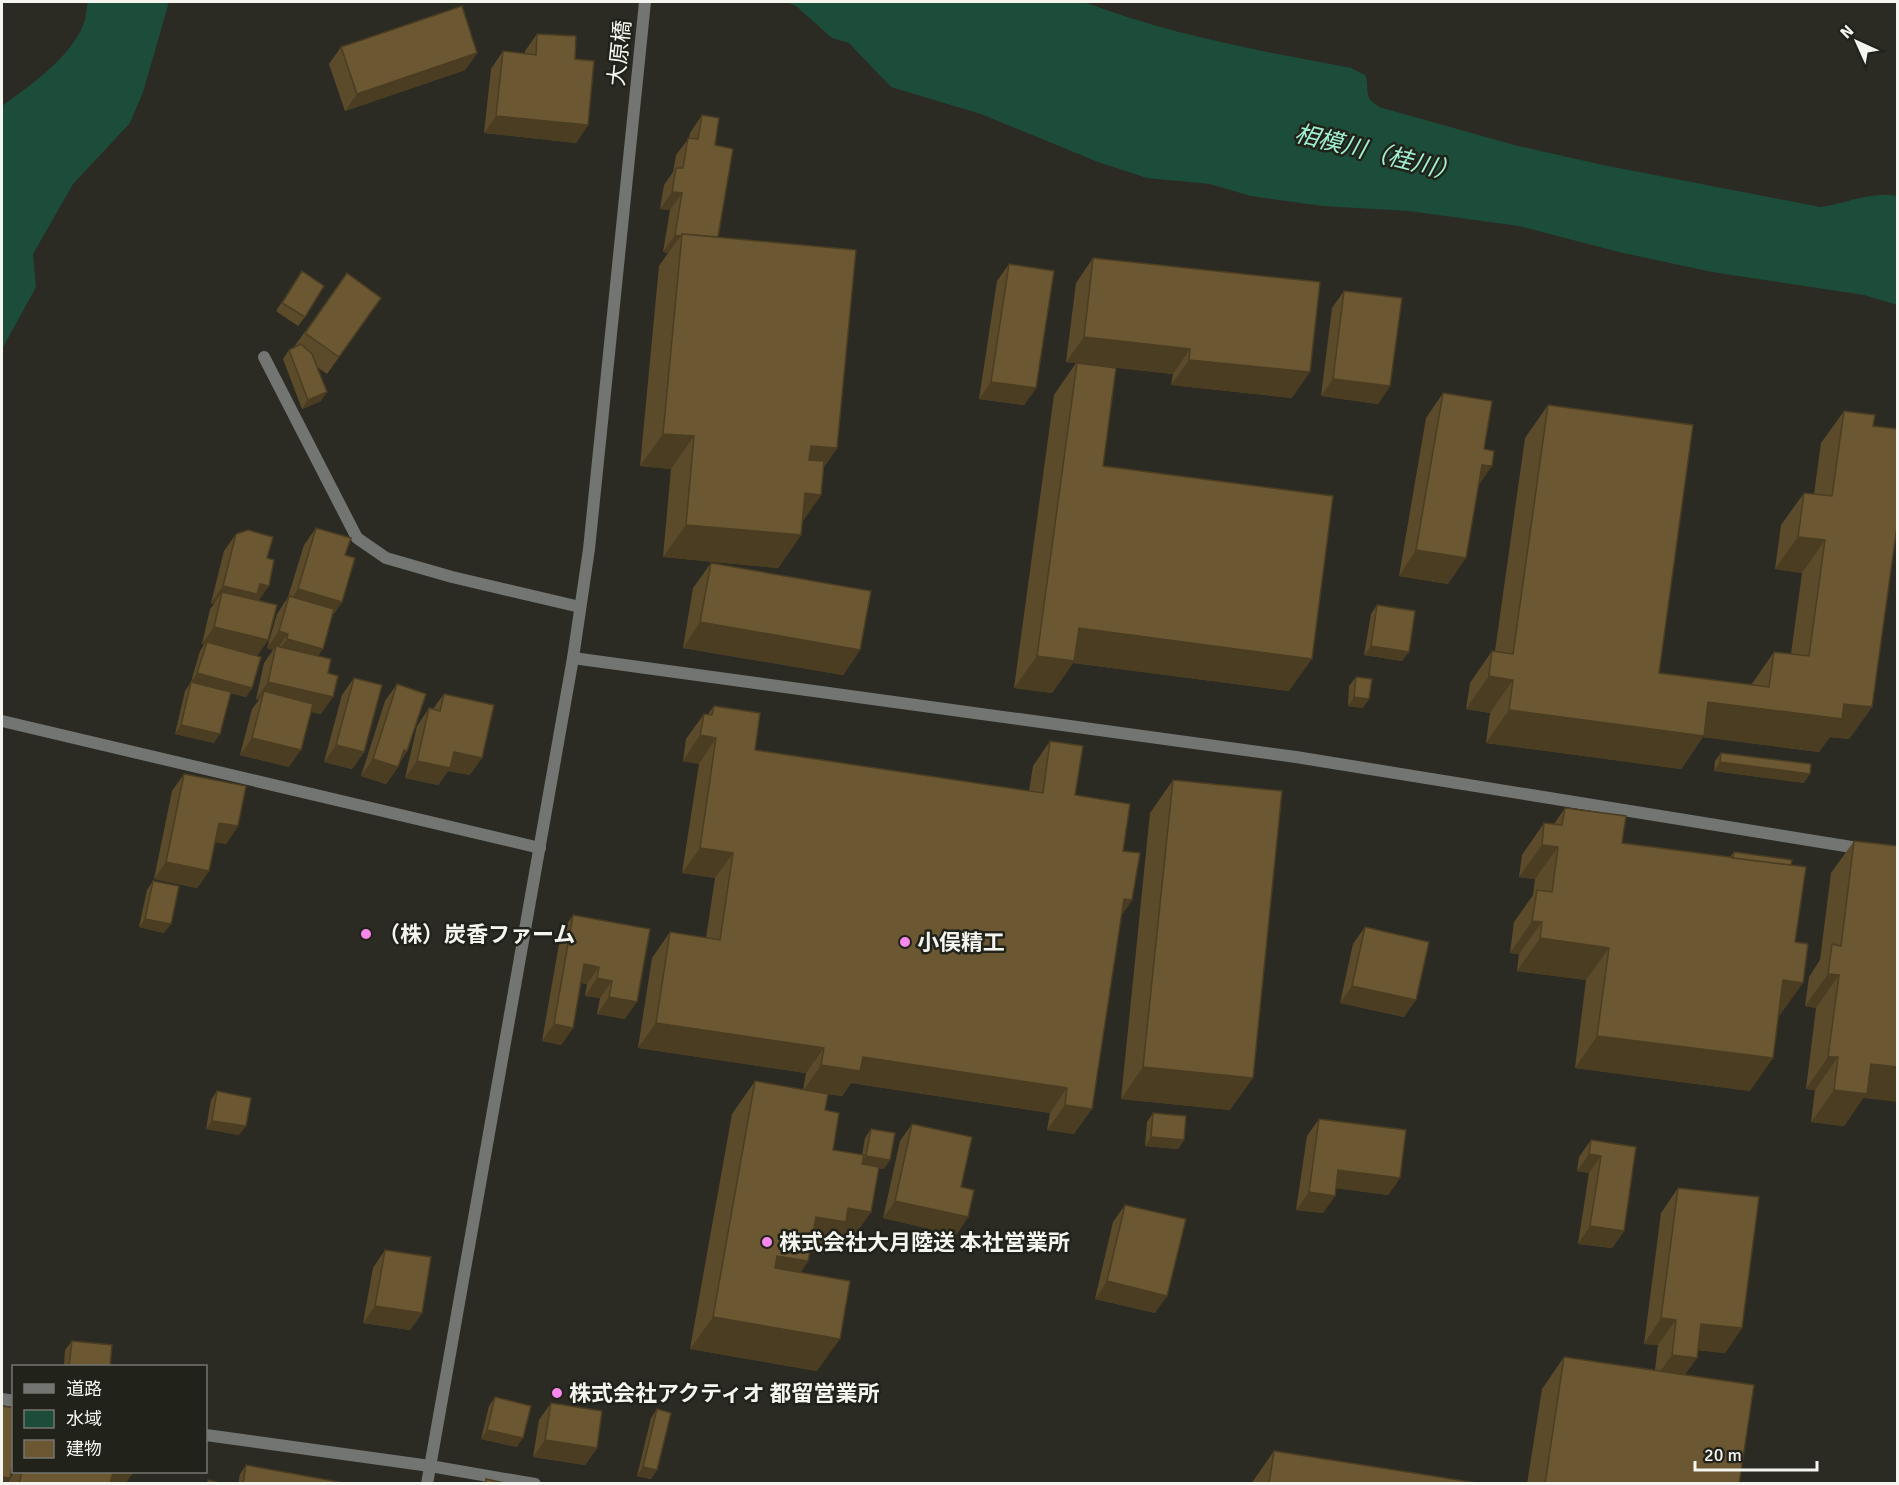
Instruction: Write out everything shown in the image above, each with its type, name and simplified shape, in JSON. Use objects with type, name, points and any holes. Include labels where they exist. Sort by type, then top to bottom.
[{"type":"street","name":"大原橋","points":[[427,1484],[573,658],[589,549],[645,2]]},
{"type":"street","points":[[264,357],[357,538],[386,558],[452,577],[580,607]]},
{"type":"street","points":[[573,658],[1296,757],[1874,851]]},
{"type":"street","points":[[2,721],[540,848]]},
{"type":"street","points":[[207,1435],[430,1466],[534,1484]]},
{"type":"water","points":[[88,2],[169,2],[143,92],[130,123],[73,184],[33,254],[36,287],[2,349],[2,106],[50,68],[72,45],[85,20]]},
{"type":"water","name":"相模川（桂川）","points":[[786,2],[1084,2],[1116,14],[1183,33],[1351,68],[1365,75],[1368,96],[1379,107],[1514,145],[1603,165],[1820,207],[1868,196],[1897,196],[1897,305],[1864,295],[1712,272],[1619,252],[1519,226],[1409,211],[1323,206],[1251,196],[1210,184],[1147,178],[1098,162],[981,114],[891,87],[849,43],[832,38],[796,6]]},
{"type":"building","points":[[462,6],[477,53],[357,94],[341,47]]},
{"type":"building","points":[[537,34],[576,36],[575,59],[594,61],[588,125],[496,116],[503,51],[536,55]]},
{"type":"building","points":[[702,115],[719,118],[715,145],[733,149],[718,237],[675,235],[682,193],[672,192],[676,168],[683,168],[688,138],[698,139]]},
{"type":"building","points":[[682,234],[856,250],[837,448],[811,446],[809,460],[824,461],[821,495],[805,493],[801,535],[686,525],[694,436],[663,434]]},
{"type":"building","points":[[1093,258],[1320,282],[1310,372],[1189,360],[1190,349],[1084,337]]},
{"type":"building","points":[[1009,264],[1054,271],[1036,388],[991,382]]},
{"type":"building","points":[[302,271],[324,286],[305,317],[282,303]]},
{"type":"building","points":[[347,273],[381,298],[339,357],[305,333]]},
{"type":"building","points":[[1344,291],[1402,298],[1390,386],[1333,379]]},
{"type":"building","points":[[301,344],[312,354],[327,392],[308,400],[289,350]]},
{"type":"building","points":[[1077,363],[1116,368],[1103,466],[1333,496],[1312,659],[1079,628],[1074,661],[1037,656]]},
{"type":"building","points":[[1443,393],[1492,401],[1484,449],[1494,451],[1492,466],[1482,465],[1466,558],[1416,550]]},
{"type":"building","points":[[1548,405],[1693,425],[1659,673],[1769,687],[1774,652],[1809,656],[1825,540],[1798,537],[1804,493],[1832,496],[1844,411],[1875,415],[1873,426],[1898,429],[1898,519],[1872,707],[1844,704],[1842,719],[1708,702],[1704,736],[1509,710],[1513,680],[1489,676],[1492,651],[1513,654]]},
{"type":"building","points":[[316,528],[351,538],[345,555],[355,558],[342,602],[298,589]]},
{"type":"building","points":[[248,530],[273,537],[267,558],[274,560],[269,586],[260,584],[257,594],[223,586],[236,534]]},
{"type":"building","points":[[711,563],[871,591],[860,650],[700,622]]},
{"type":"building","points":[[222,592],[277,605],[268,640],[214,627]]},
{"type":"building","points":[[289,596],[334,609],[323,649],[287,639],[288,634],[279,631]]},
{"type":"building","points":[[1377,605],[1415,611],[1409,652],[1371,646]]},
{"type":"building","points":[[207,642],[261,657],[252,688],[197,673]]},
{"type":"building","points":[[276,646],[331,659],[328,673],[338,676],[333,697],[268,682]]},
{"type":"building","points":[[1356,677],[1372,679],[1369,699],[1354,697]]},
{"type":"building","points":[[354,678],[382,685],[364,752],[336,745]]},
{"type":"building","points":[[191,682],[231,692],[220,734],[181,725]]},
{"type":"building","points":[[397,684],[426,694],[407,751],[404,750],[398,767],[373,759]]},
{"type":"building","points":[[264,691],[313,704],[301,750],[252,738]]},
{"type":"building","points":[[444,694],[494,705],[482,758],[454,752],[450,768],[417,761],[429,708],[440,711]]},
{"type":"building","name":"小俣精工","points":[[714,706],[760,713],[755,750],[1043,793],[1050,741],[1083,746],[1075,795],[1130,804],[1123,851],[1140,853],[1132,900],[1124,899],[1092,1109],[1065,1105],[1067,1088],[863,1057],[860,1071],[821,1065],[824,1048],[656,1023],[670,932],[720,940],[733,853],[700,848],[716,738],[700,735],[704,714],[712,715]]},
{"type":"building","points":[[1721,753],[1811,764],[1810,774],[1720,762]]},
{"type":"building","points":[[184,774],[246,786],[238,826],[219,823],[209,871],[166,862]]},
{"type":"building","points":[[1173,780],[1282,791],[1253,1078],[1143,1067]]},
{"type":"building","points":[[1565,808],[1626,816],[1622,843],[1806,867],[1795,942],[1808,944],[1803,983],[1783,980],[1773,1058],[1597,1036],[1609,948],[1540,938],[1542,922],[1532,921],[1537,890],[1552,892],[1558,847],[1542,845],[1544,823],[1562,825]]},
{"type":"building","points":[[1854,841],[1898,846],[1898,1067],[1871,1064],[1867,1094],[1834,1090],[1838,1057],[1828,1057],[1839,975],[1828,974],[1832,944],[1841,946]]},
{"type":"building","points":[[1734,852],[1792,860],[1791,865],[1733,858]]},
{"type":"building","points":[[153,881],[179,886],[171,924],[145,919]]},
{"type":"building","points":[[573,915],[650,929],[637,1002],[609,997],[612,981],[597,978],[599,967],[584,964],[573,1028],[554,1024]]},
{"type":"building","points":[[1365,927],[1429,942],[1416,1000],[1352,986]]},
{"type":"building","name":"株式会社大月陸送 本社営業所","points":[[755,1081],[828,1094],[825,1110],[839,1113],[833,1150],[864,1155],[862,1164],[879,1167],[871,1212],[848,1208],[846,1222],[816,1217],[808,1261],[777,1256],[775,1268],[850,1281],[840,1339],[713,1317]]},
{"type":"building","points":[[217,1091],[251,1098],[246,1126],[212,1121]]},
{"type":"building","points":[[1153,1113],[1186,1116],[1184,1140],[1151,1137]]},
{"type":"building","points":[[1319,1119],[1406,1130],[1400,1178],[1338,1170],[1335,1196],[1309,1192]]},
{"type":"building","points":[[912,1124],[972,1137],[961,1187],[974,1190],[968,1217],[895,1201]]},
{"type":"building","points":[[871,1129],[895,1133],[890,1160],[866,1156]]},
{"type":"building","points":[[1591,1140],[1636,1147],[1624,1231],[1590,1226],[1601,1156],[1589,1154]]},
{"type":"building","points":[[1678,1188],[1759,1197],[1742,1328],[1701,1324],[1697,1358],[1672,1355],[1676,1320],[1661,1318]]},
{"type":"building","points":[[1125,1205],[1186,1219],[1167,1296],[1107,1281]]},
{"type":"building","points":[[385,1250],[431,1257],[422,1313],[375,1306]]},
{"type":"building","points":[[72,1341],[112,1345],[110,1365],[69,1365]]},
{"type":"building","points":[[1564,1357],[1754,1385],[1739,1484],[1545,1484]]},
{"type":"building","points":[[495,1397],[531,1406],[523,1438],[487,1430]]},
{"type":"building","points":[[551,1403],[602,1411],[597,1448],[545,1440]]},
{"type":"building","points":[[2,1406],[12,1408],[12,1468],[10,1478],[2,1477]]},
{"type":"building","points":[[657,1409],[671,1413],[657,1470],[643,1467]]},
{"type":"building","points":[[1274,1451],[1484,1484],[1269,1484]]},
{"type":"building","points":[[246,1465],[350,1484],[243,1484]]},
{"type":"building","points":[[22,1473],[113,1473],[110,1484],[19,1484]]},
{"type":"building","points":[[486,1479],[509,1484],[486,1484]]},
{"type":"building","points":[[208,1480],[224,1484],[208,1484]]},
{"type":"place","name":"（株）炭香ファーム","points":[[366,934]]},
{"type":"place","name":"小俣精工","points":[[905,942]]},
{"type":"place","name":"株式会社大月陸送 本社営業所","points":[[767,1242]]},
{"type":"place","name":"株式会社アクティオ 都留営業所","points":[[557,1393]]}]
